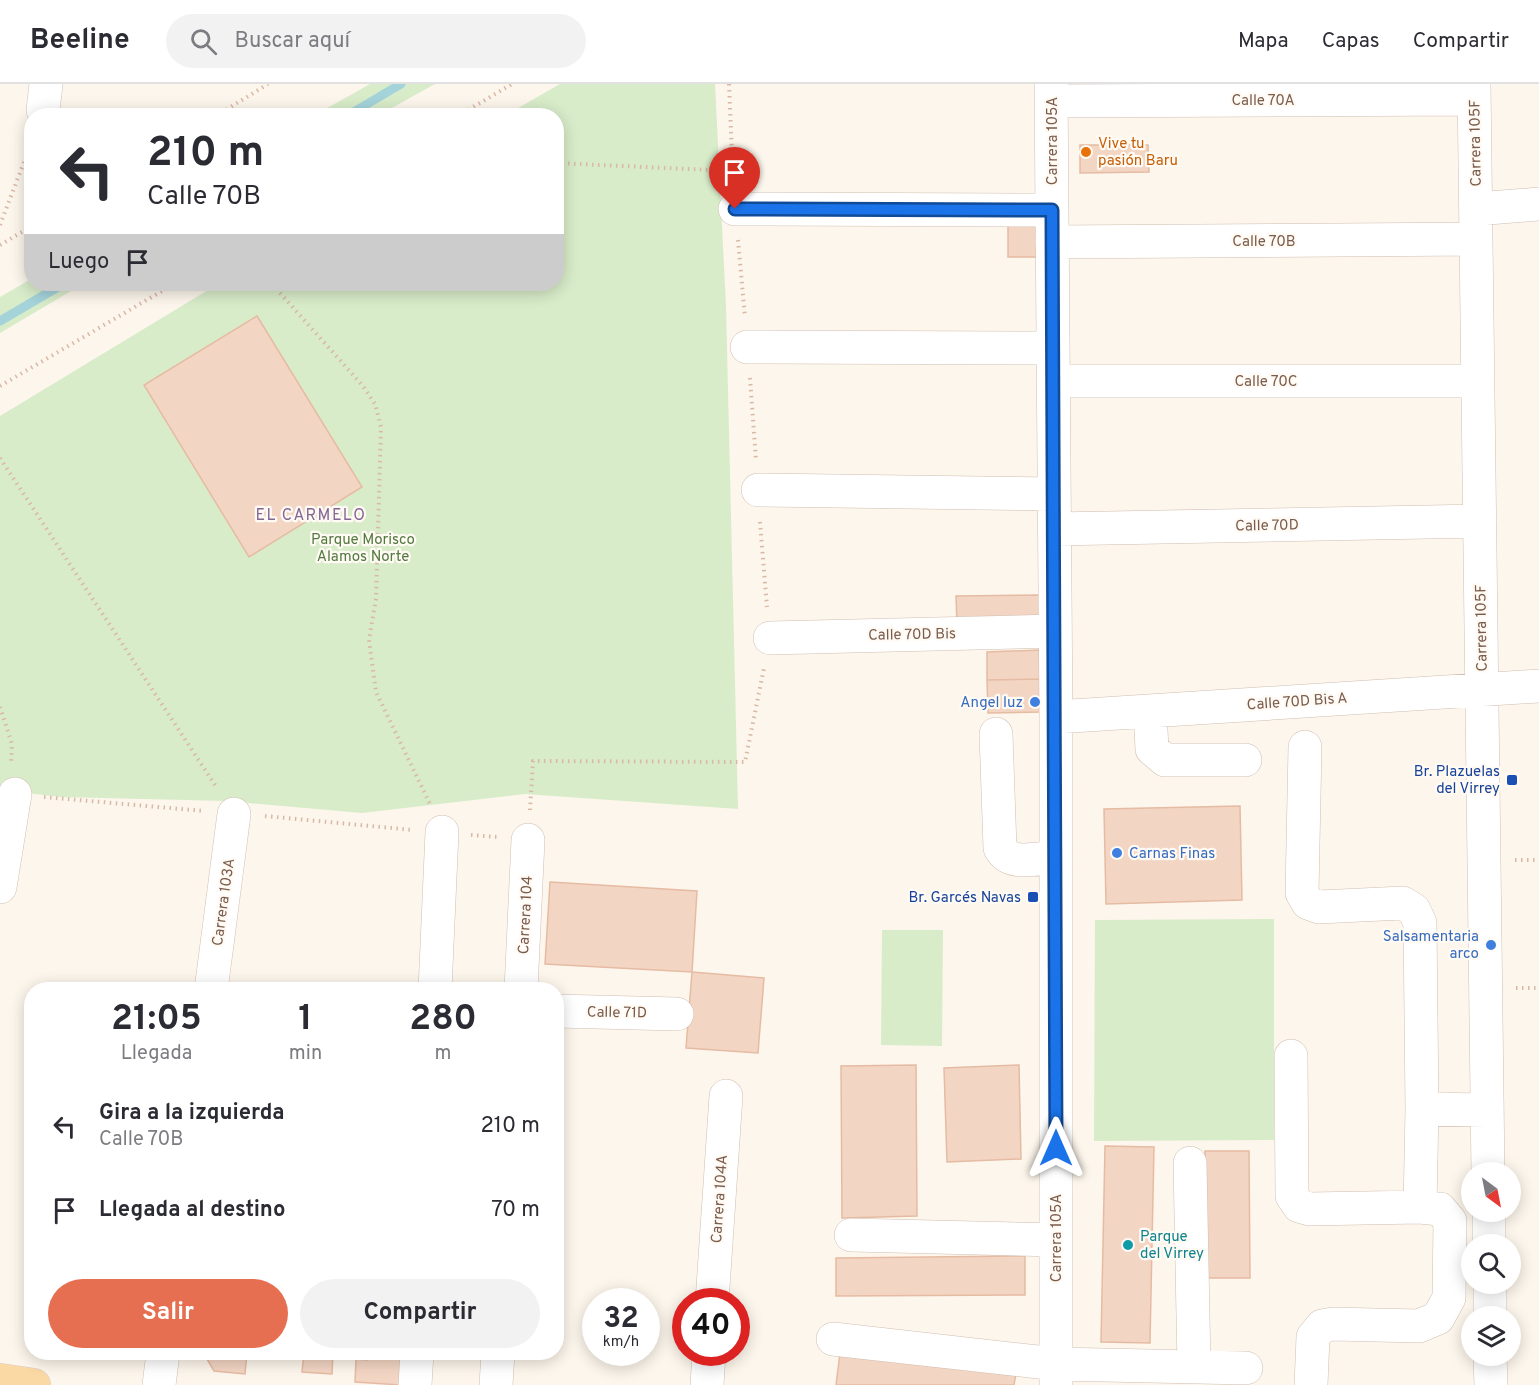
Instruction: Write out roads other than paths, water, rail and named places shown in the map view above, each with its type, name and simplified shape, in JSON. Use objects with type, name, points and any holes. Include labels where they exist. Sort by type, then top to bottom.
[{"type":"street","name":"Calle 70A","points":[[1051,92],[1474,92]]},
{"type":"street","name":"Carrera 105A","points":[[1051,92],[1056,717],[1056,1375]]},
{"type":"street","name":"Carrera 105F","points":[[1474,92],[1488,1162]]},
{"type":"street","name":"Calle 70B","points":[[1052,242],[1476,224],[1539,204]]},
{"type":"street","points":[[735,209],[1052,210]]},
{"type":"street","points":[[747,347],[1053,348]]},
{"type":"street","name":"Calle 70C","points":[[1053,381],[1478,381]]},
{"type":"street","points":[[758,489],[1054,494]]},
{"type":"street","name":"Calle 70D","points":[[1054,529],[1480,521]]},
{"type":"street","name":"Calle 70D Bis","points":[[770,638],[1055,631]]},
{"type":"street","name":"Calle 70D Bis A","points":[[1056,717],[1539,686]]},
{"type":"street","points":[[1150,711],[1152,749],[1164,760],[1245,760]]},
{"type":"street","points":[[996,734],[999,848],[1004,856],[1011,860],[1056,857]]},
{"type":"street","points":[[1305,747],[1302,893],[1308,903],[1319,907],[1403,903],[1414,910],[1420,922],[1422,1108],[1420,1207]]},
{"type":"street","points":[[0,887],[15,794]]},
{"type":"street","name":"Carrera 103A","points":[[212,982],[234,814]]},
{"type":"street","points":[[435,982],[442,832]]},
{"type":"street","name":"Carrera 104","points":[[521,982],[528,840]]},
{"type":"street","name":"Calle 71D","points":[[564,1011],[677,1014]]},
{"type":"street","points":[[1291,1056],[1292,1196],[1299,1206],[1310,1209],[1420,1207],[1440,1209],[1450,1221],[1449,1299],[1438,1318],[1419,1326],[1334,1323],[1322,1326],[1312,1337],[1311,1385]]},
{"type":"street","name":"Carrera 104A","points":[[713,1288],[726,1096]]},
{"type":"street","points":[[1422,1108],[1487,1110]]},
{"type":"street","points":[[1190,1163],[1194,1367]]},
{"type":"street","points":[[851,1235],[1056,1240]]},
{"type":"street","points":[[833,1339],[1056,1375],[1194,1367],[1246,1368]]},
{"type":"street","points":[[159,1385],[162,1360]]},
{"type":"street","points":[[416,1385],[417,1360]]},
{"type":"street","points":[[496,1385],[498,1360]]},
{"type":"street","points":[[707,1385],[708,1366]]},
{"type":"street","points":[[1490,1366],[1491,1385]]},
{"type":"waterway","points":[[360,108],[401,84]]},
{"type":"waterway","points":[[0,321],[51,291]]},
{"type":"place","name":"Vive tu pasión Baru","points":[[1086,152]]},
{"type":"place","name":"Angel luz","points":[[1035,702]]},
{"type":"place","name":"Br. Plazuelas del Virrey","points":[[1512,780]]},
{"type":"place","name":"Carnas Finas","points":[[1117,853]]},
{"type":"place","name":"Br. Garcés Navas","points":[[1033,897]]},
{"type":"place","name":"Salsamentaria arco","points":[[1491,945]]},
{"type":"place","name":"Parque del Virrey","points":[[1128,1245]]},
{"type":"district","name":"EL CARMELO","points":[[311,514]]},
{"type":"park label","name":"Parque Morisco Alamos Norte","points":[[363,548]]}]
